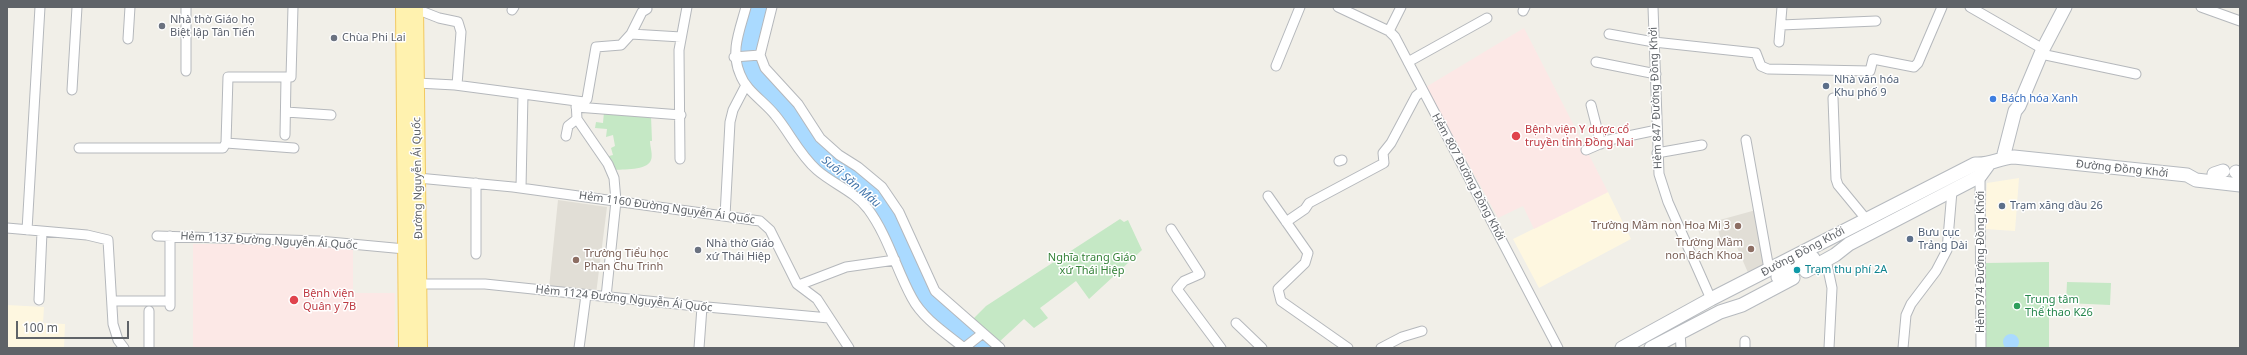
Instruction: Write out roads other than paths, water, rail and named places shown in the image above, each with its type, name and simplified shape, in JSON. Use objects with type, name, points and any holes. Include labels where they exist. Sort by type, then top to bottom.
[{"type":"main road","points":[[2003,158],[2015,111],[2019,106],[2042,52],[2065,7]]},
{"type":"main road","name":"Đường Nguyễn Ái Quốc","points":[[406,348],[412,300],[419,284],[417,83],[412,8]]},
{"type":"main road","name":"Đường Nguyễn Ái Quốc","points":[[412,8],[405,249],[420,348]]},
{"type":"main road","points":[[2015,138],[2020,114],[2019,106]]},
{"type":"main road","name":"Đường Đồng Khởi","points":[[1622,348],[1711,299],[1866,219],[2003,158],[2014,157],[2187,175],[2196,180],[2231,176]]},
{"type":"main road","name":"Đường Đồng Khởi","points":[[1651,348],[1720,312],[1742,305],[1789,280],[1790,283],[1808,273],[1808,270],[1849,244],[1952,191],[1981,168]]},
{"type":"main road","name":"Đường Đồng Khởi","points":[[2187,175],[2193,172],[2231,176]]},
{"type":"main road","name":"Đường Đồng Khởi","points":[[1720,312],[1732,301],[1832,248],[1849,244]]},
{"type":"street","points":[[27,230],[40,7]]},
{"type":"street","points":[[72,90],[77,7]]},
{"type":"street","points":[[128,39],[130,7]]},
{"type":"street","points":[[186,7],[186,71]]},
{"type":"street","points":[[79,148],[223,148],[226,143],[228,77],[291,77],[293,72],[293,7]]},
{"type":"street","points":[[680,159],[681,115],[679,50],[686,19],[687,7]]},
{"type":"street","points":[[746,7],[735,44],[734,57],[740,76],[746,85],[776,116],[806,159],[823,174],[854,195],[868,209],[884,235],[917,306],[964,348],[983,333]]},
{"type":"street","points":[[772,7],[760,55],[764,68],[798,104],[820,138],[839,155],[858,167],[882,187],[899,212],[935,291],[1000,348]]},
{"type":"street","points":[[1276,66],[1300,7]]},
{"type":"street","points":[[1338,7],[1389,31],[1402,7]]},
{"type":"street","name":"Hẻm 847 Đường Đồng Khởi","points":[[1653,7],[1657,153],[1659,174],[1668,202],[1711,299]]},
{"type":"street","points":[[1779,42],[1782,7]]},
{"type":"street","points":[[1609,34],[1654,42],[1756,53],[1761,66],[1768,69],[1870,71],[1873,59],[1914,67],[1918,63],[1942,7]]},
{"type":"street","points":[[1970,7],[2042,52],[2136,74]]},
{"type":"street","points":[[2202,7],[2240,21]]},
{"type":"street","points":[[412,8],[439,18],[458,22],[461,32],[457,85]]},
{"type":"street","points":[[576,104],[587,100],[596,47],[621,45],[631,34],[642,12],[647,9]]},
{"type":"street","points":[[1408,62],[1487,18]]},
{"type":"street","points":[[1781,25],[1876,21]]},
{"type":"street","name":"Hẻm 807 Đường Đồng Khởi","points":[[1389,31],[1395,36],[1422,91],[1558,348]]},
{"type":"street","points":[[631,34],[681,37]]},
{"type":"street","points":[[734,57],[760,55]]},
{"type":"street","points":[[1596,62],[1656,74]]},
{"type":"street","points":[[286,78],[286,135]]},
{"type":"street","points":[[417,83],[457,85],[523,94],[576,104],[681,115]]},
{"type":"street","points":[[724,216],[730,122],[733,110],[746,85]]},
{"type":"street","points":[[1286,222],[1305,209],[1309,203],[1384,163],[1382,154],[1392,140],[1416,96],[1422,91]]},
{"type":"street","points":[[521,188],[523,94]]},
{"type":"street","points":[[1833,98],[1836,179],[1838,184],[1866,219]]},
{"type":"street","points":[[576,104],[577,119],[612,173],[616,201],[606,297]]},
{"type":"street","points":[[1591,104],[1601,144]]},
{"type":"street","points":[[286,112],[331,115]]},
{"type":"street","points":[[566,136],[568,126],[577,119]]},
{"type":"street","points":[[1586,150],[1601,144],[1657,130]]},
{"type":"street","points":[[1746,140],[1769,269]]},
{"type":"street","points":[[226,143],[294,148]]},
{"type":"street","points":[[1657,153],[1702,145]]},
{"type":"street","name":"Hẻm 974 Đường Đồng Khởi","points":[[1981,168],[1981,348]]},
{"type":"street","name":"Hẻm 1160 Đường Nguyễn Ái Quốc","points":[[418,178],[521,188],[756,220],[764,224],[770,230],[799,285],[815,297],[849,348]]},
{"type":"street","points":[[476,183],[476,254]]},
{"type":"street","points":[[1903,348],[1906,315],[1911,304],[1936,271],[1947,250],[1952,191]]},
{"type":"street","points":[[1268,196],[1306,248],[1308,258],[1296,273],[1278,289],[1281,301],[1348,348]]},
{"type":"street","points":[[7,228],[87,235],[108,240],[115,332],[118,340],[124,348]]},
{"type":"street","points":[[1171,229],[1200,274],[1184,281],[1177,289],[1221,348]]},
{"type":"street","points":[[39,300],[42,232]]},
{"type":"street","name":"Hẻm 1137 Đường Nguyễn Ái Quốc","points":[[157,236],[319,241],[405,249]]},
{"type":"street","points":[[113,300],[170,303],[170,236]]},
{"type":"street","points":[[799,285],[842,268],[895,260]]},
{"type":"street","points":[[1826,260],[1832,288],[1829,348]]},
{"type":"street","name":"Hẻm 1124 Đường Nguyễn Ái Quốc","points":[[419,284],[485,284],[702,307],[829,318]]},
{"type":"street","points":[[579,348],[586,295]]},
{"type":"street","points":[[699,348],[702,307]]},
{"type":"street","points":[[149,311],[149,348]]},
{"type":"street","points":[[1236,323],[1262,348]]},
{"type":"street","points":[[1381,348],[1402,337],[1422,331]]},
{"type":"street","points":[[1680,332],[1681,348]]},
{"type":"water","name":"Suối Săn Máu","points":[[749,7],[769,7],[758,53],[803,116],[880,190],[897,213],[927,284],[996,348],[969,348],[919,305],[869,206],[819,168],[743,75],[737,54]]},
{"type":"water","points":[[2008,334],[2014,334],[2019,339],[2017,348],[2014,350],[2008,350],[2003,345],[2003,339]]},
{"type":"place","name":"Nhà thờ Giáo họ Biệt lập Tân Tiến","points":[[162,26]]},
{"type":"place","name":"Chùa Phi Lai","points":[[334,38]]},
{"type":"place","name":"Nhà văn hóa Khu phố 9","points":[[1826,86]]},
{"type":"place","name":"Bách hóa Xanh","points":[[1993,99]]},
{"type":"place","name":"Bệnh viện Y dược cổ truyền tỉnh Đồng Nai","points":[[1516,136]]},
{"type":"place","name":"Trạm xăng dầu 26","points":[[2002,206]]},
{"type":"place","name":"Trường Mầm non Hoạ Mi 3","points":[[1738,226]]},
{"type":"place","name":"Bưu cục Trảng Dài","points":[[1910,239]]},
{"type":"place","name":"Trường Mầm non Bách Khoa","points":[[1751,249]]},
{"type":"place","name":"Nhà thờ Giáo xứ Thái Hiệp","points":[[698,250]]},
{"type":"place","name":"Trường Tiểu học Phan Chu Trinh","points":[[576,260]]},
{"type":"place","name":"Trạm thu phí 2A","points":[[1797,270]]},
{"type":"place","name":"Bệnh viện Quân y 7B","points":[[294,300]]},
{"type":"place","name":"Trung tâm Thể thao K26","points":[[2017,306]]},
{"type":"park label","name":"Nghĩa trang Giáo xứ Thái Hiệp","points":[[1092,264]]}]
